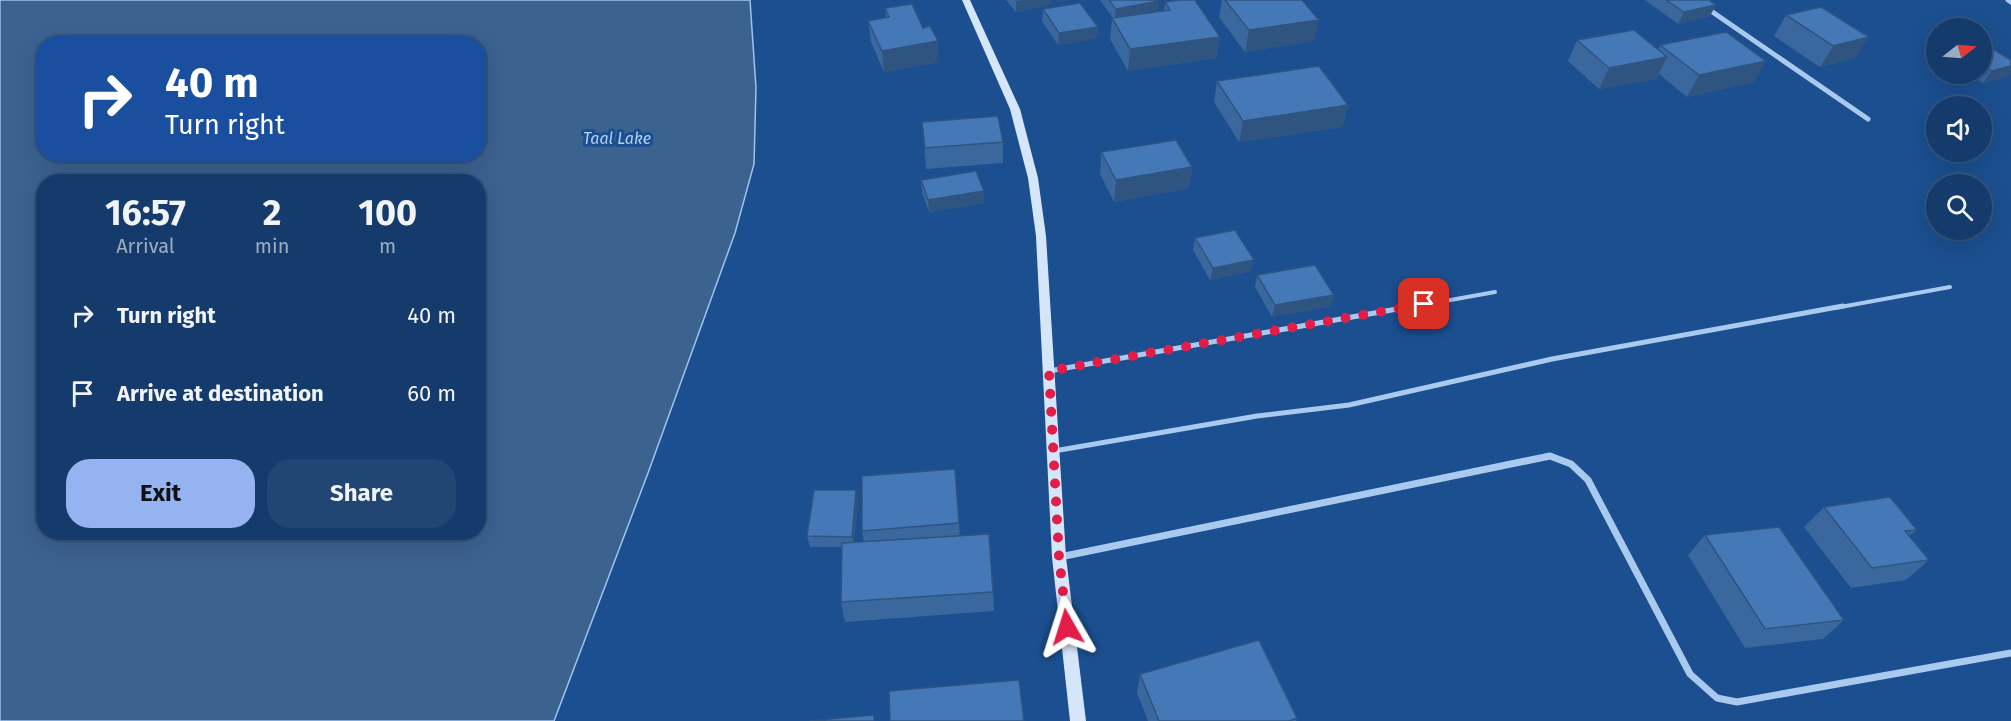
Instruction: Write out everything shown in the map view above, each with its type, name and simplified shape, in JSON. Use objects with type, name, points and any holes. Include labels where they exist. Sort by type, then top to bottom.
[{"type":"main road","points":[[966,0],[1015,109],[1033,178],[1041,237],[1059,557],[1078,721]]},
{"type":"street","points":[[1695,0],[1868,119]]},
{"type":"street","points":[[1059,557],[1550,456],[1571,464],[1588,480],[1690,674],[1717,698],[1737,702],[2011,653]]},
{"type":"lane","points":[[1054,451],[1257,416],[1349,405],[1552,359],[1950,287]]},
{"type":"lane","points":[[1049,371],[1495,292]]},
{"type":"water","name":"Taal Lake","points":[[0,0],[750,0],[756,88],[754,164],[735,233],[648,473],[554,721],[0,721]]},
{"type":"building","points":[[1109,0],[1158,0],[1159,1],[1116,9]]},
{"type":"building","points":[[1195,0],[1220,37],[1130,49],[1112,18],[1170,10],[1165,2]]},
{"type":"building","points":[[1225,0],[1302,0],[1319,20],[1249,30]]},
{"type":"building","points":[[1666,0],[1709,0],[1716,5],[1684,12]]},
{"type":"building","points":[[1080,3],[1098,27],[1059,33],[1043,9]]},
{"type":"building","points":[[912,4],[923,28],[930,26],[938,41],[882,51],[868,21],[889,17],[885,8]]},
{"type":"building","points":[[1821,7],[1869,37],[1833,46],[1786,15]]},
{"type":"building","points":[[1634,30],[1667,57],[1609,68],[1577,40]]},
{"type":"building","points":[[1726,32],[1766,61],[1699,75],[1660,45]]},
{"type":"building","points":[[1992,49],[2011,60],[2011,66],[1992,71]]},
{"type":"building","points":[[1319,66],[1348,105],[1243,121],[1217,81]]},
{"type":"building","points":[[998,116],[1003,142],[925,148],[922,122]]},
{"type":"building","points":[[1176,140],[1192,167],[1116,180],[1101,152]]},
{"type":"building","points":[[976,171],[984,191],[928,200],[921,180]]},
{"type":"building","points":[[1235,230],[1254,260],[1213,268],[1195,238]]},
{"type":"building","points":[[1315,265],[1334,295],[1275,305],[1257,275]]},
{"type":"building","points":[[955,469],[959,523],[862,531],[862,476]]},
{"type":"building","points":[[814,490],[856,490],[852,537],[807,536]]},
{"type":"building","points":[[1890,497],[1917,530],[1905,531],[1929,560],[1872,568],[1824,507]]},
{"type":"building","points":[[1779,527],[1844,620],[1765,629],[1705,535]]},
{"type":"building","points":[[989,534],[993,592],[841,602],[842,543]]},
{"type":"building","points":[[1259,640],[1297,718],[1289,721],[1159,721],[1140,674]]},
{"type":"building","points":[[1019,680],[1024,721],[890,721],[889,691]]},
{"type":"building","points":[[874,715],[874,721],[809,721]]},
{"type":"route","points":[[1067,627],[1059,557],[1049,371],[1424,304]]}]
